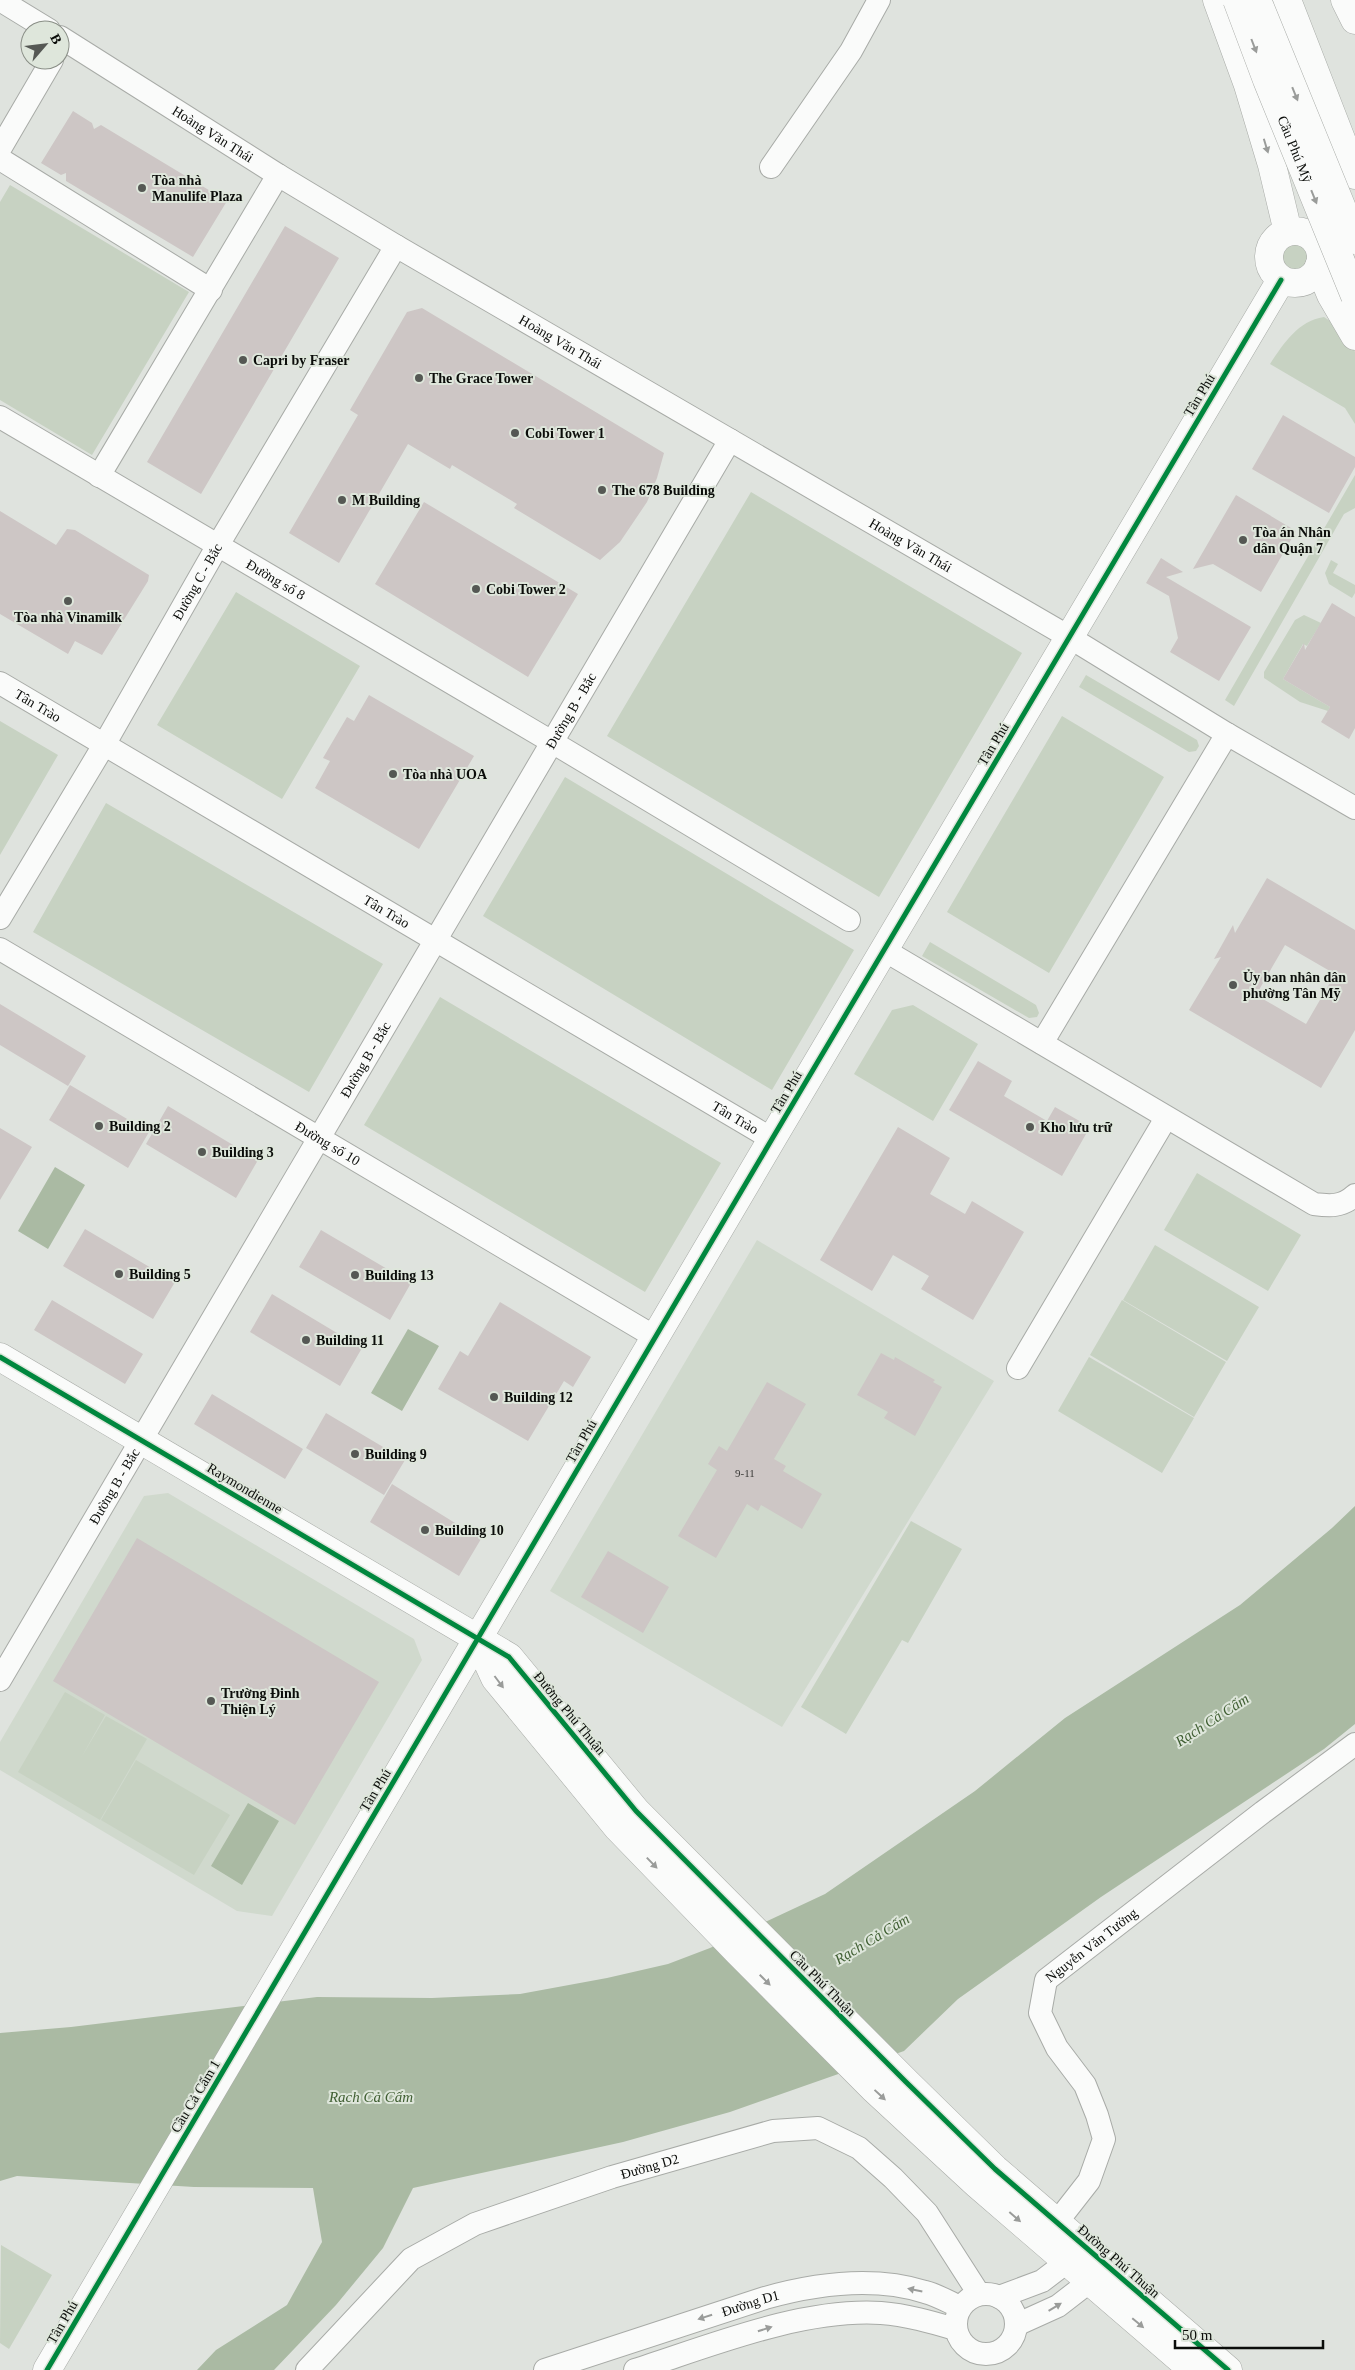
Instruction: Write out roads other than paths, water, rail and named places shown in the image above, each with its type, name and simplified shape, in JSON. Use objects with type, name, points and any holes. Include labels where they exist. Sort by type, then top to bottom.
[{"type":"main road","points":[[1217,0],[1250,94],[1272,165],[1288,232]]},
{"type":"main road","name":"Cầu Phú Mỹ","points":[[1237,0],[1355,296]]},
{"type":"main road","name":"Cầu Phú Mỹ","points":[[1257,0],[1355,240]]},
{"type":"main road","points":[[1287,0],[1355,175]]},
{"type":"main road","points":[[1298,0],[1355,151]]},
{"type":"main road","points":[[1345,0],[1355,20]]},
{"type":"main road","points":[[1355,230],[1320,258],[1311,278],[1305,282],[1289,283],[1281,280],[1270,266],[1269,249],[1274,241],[1288,232],[1304,233],[1312,238],[1320,258],[1332,296],[1355,336]]},
{"type":"main road","name":"Tân Phú","points":[[314,1917],[1281,280]]},
{"type":"main road","name":"Raymondienne","points":[[0,1356],[477,1639]]},
{"type":"main road","name":"Đường Phú Thuận","points":[[477,1639],[509,1656],[627,1820]]},
{"type":"main road","name":"Cầu Phú Thuận","points":[[627,1820],[906,2082],[987,2177]]},
{"type":"main road","name":"Cầu Cả Cấm 1","points":[[96,2286],[314,1917]]},
{"type":"main road","name":"Đường Phú Thuận","points":[[987,2177],[1057,2222],[1076,2255]]},
{"type":"main road","name":"Đường Phú Thuận","points":[[987,2177],[1100,2275],[1228,2370]]},
{"type":"main road","name":"Đường Phú Thuận","points":[[1100,2275],[1193,2370]]},
{"type":"main road","name":"Tân Phú","points":[[47,2370],[96,2286]]},
{"type":"street","name":"Hoàng Văn Thái","points":[[0,0],[31,20]]},
{"type":"street","points":[[771,167],[850,51],[879,0]]},
{"type":"street","name":"Hoàng Văn Thái","points":[[70,45],[396,246],[1069,637],[1228,734],[1355,808]]},
{"type":"street","points":[[0,149],[46,70]]},
{"type":"street","points":[[0,159],[211,290]]},
{"type":"street","points":[[99,476],[278,175]]},
{"type":"street","name":"Đường C - Bắc","points":[[0,918],[104,745],[218,545],[396,246]]},
{"type":"street","name":"Đường số 8","points":[[0,418],[552,742],[849,920]]},
{"type":"street","name":"Đường B - Bắc","points":[[0,1680],[140,1439],[320,1138],[730,440]]},
{"type":"street","name":"Tân Trào","points":[[0,683],[772,1139]]},
{"type":"street","points":[[1042,1043],[1228,734]]},
{"type":"street","name":"Đường số 10","points":[[0,949],[655,1337]]},
{"type":"street","points":[[884,950],[1314,1204],[1331,1206],[1346,1203],[1355,1195]]},
{"type":"street","points":[[1018,1368],[1166,1118]]},
{"type":"street","name":"Nguyễn Văn Tưởng","points":[[1057,2222],[1089,2181],[1104,2139],[1098,2115],[1085,2085],[1057,2048],[1040,2013],[1046,1980],[1263,1812],[1355,1744]]},
{"type":"street","name":"Đường D2","points":[[307,2370],[411,2259],[475,2224],[612,2177],[773,2131],[818,2128],[859,2148],[893,2178],[927,2213],[979,2299]]},
{"type":"street","points":[[979,2299],[1012,2308],[1016,2325],[1015,2334],[1004,2350],[996,2354],[982,2355],[970,2350],[960,2341],[955,2329],[956,2317],[979,2299],[1042,2281],[1076,2255]]},
{"type":"street","points":[[1016,2325],[1058,2306],[1100,2275]]},
{"type":"street","name":"Đường D1","points":[[546,2370],[797,2289],[861,2284],[897,2286],[925,2292],[979,2299]]},
{"type":"street","name":"Đường D1","points":[[635,2370],[782,2323],[852,2314],[880,2313],[909,2316],[955,2329]]},
{"type":"water","points":[[55,1167],[85,1185],[48,1249],[18,1231]]},
{"type":"water","points":[[408,1329],[439,1346],[402,1411],[371,1393]]},
{"type":"water","name":"Rạch Cả Cấm","points":[[1355,1506],[1355,1724],[1324,1749],[1101,1897],[958,1999],[904,2051],[730,2112],[623,2142],[413,2188],[383,2248],[336,2305],[274,2370],[197,2370],[216,2350],[287,2305],[322,2242],[313,2188],[194,2187],[17,2176],[0,2181],[0,2033],[71,2027],[317,1997],[432,1998],[520,1994],[607,1978],[668,1964],[710,1948],[825,1894],[975,1791],[1065,1718],[1240,1605],[1332,1528]]},
{"type":"water","points":[[248,1803],[279,1821],[242,1885],[211,1866]]},
{"type":"place","name":"Tòa nhà Manulife Plaza","points":[[142,188]]},
{"type":"place","name":"Capri by Fraser","points":[[243,360]]},
{"type":"place","name":"The Grace Tower","points":[[419,378]]},
{"type":"place","name":"Cobi Tower 1","points":[[515,433]]},
{"type":"place","name":"The 678 Building","points":[[602,490]]},
{"type":"place","name":"M Building","points":[[342,500]]},
{"type":"place","name":"Tòa án Nhân dân Quận 7","points":[[1243,540]]},
{"type":"place","name":"Cobi Tower 2","points":[[476,589]]},
{"type":"place","name":"Tòa nhà Vinamilk","points":[[68,601]]},
{"type":"place","name":"Tòa nhà UOA","points":[[393,774]]},
{"type":"place","name":"Ủy ban nhân dân phường Tân Mỹ","points":[[1233,985]]},
{"type":"place","name":"Building 2","points":[[99,1126]]},
{"type":"place","name":"Kho lưu trữ","points":[[1030,1127]]},
{"type":"place","name":"Building 3","points":[[202,1152]]},
{"type":"place","name":"Building 5","points":[[119,1274]]},
{"type":"place","name":"Building 13","points":[[355,1275]]},
{"type":"place","name":"Building 11","points":[[306,1340]]},
{"type":"place","name":"Building 12","points":[[494,1397]]},
{"type":"place","name":"Building 9","points":[[355,1454]]},
{"type":"place","name":"Building 10","points":[[425,1530]]},
{"type":"place","name":"Trường Đinh Thiện Lý","points":[[211,1701]]}]
